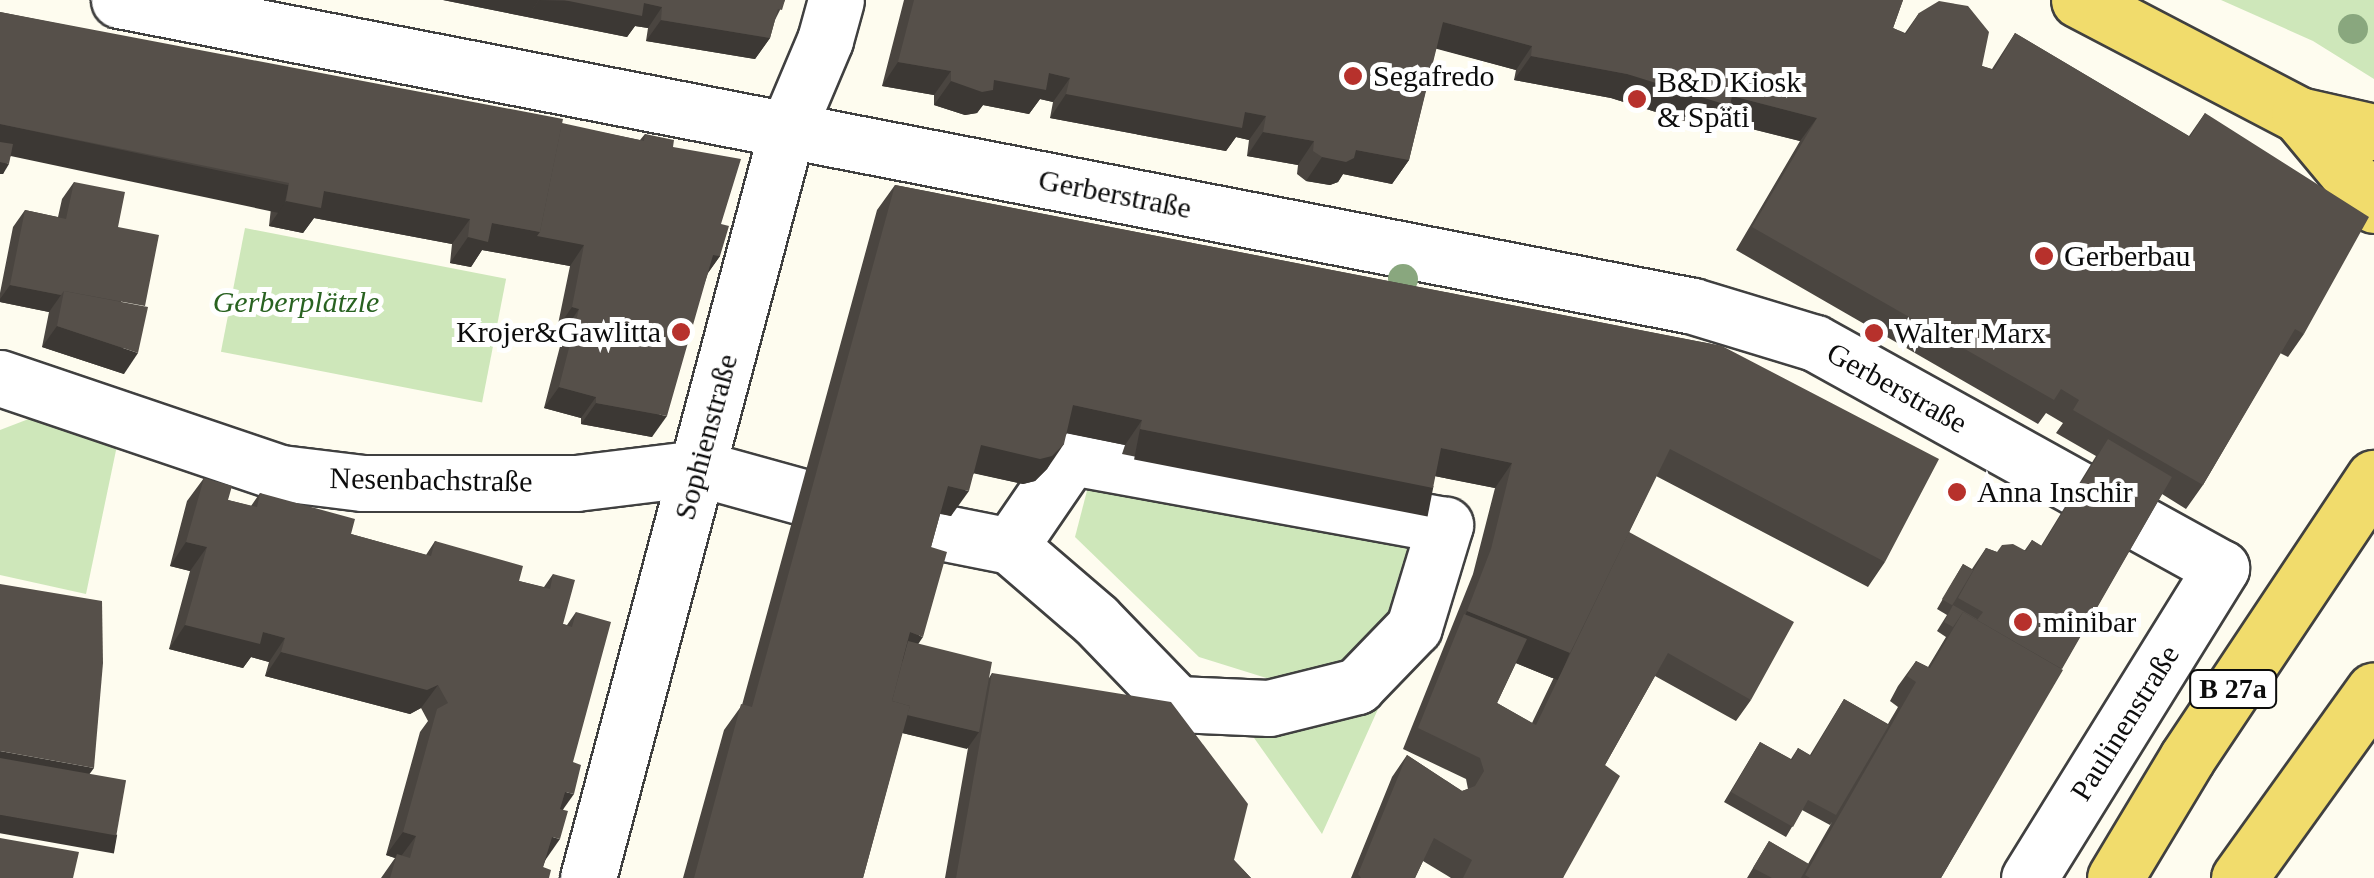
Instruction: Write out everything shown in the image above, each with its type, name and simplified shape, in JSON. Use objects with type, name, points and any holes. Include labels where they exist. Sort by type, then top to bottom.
[{"type":"main road","points":[[2079,0],[2299,114],[2374,132]]},
{"type":"main road","points":[[2299,114],[2374,206]]},
{"type":"main road","name":"B 27a","points":[[2116,878],[2188,758],[2365,491]]},
{"type":"main road","points":[[2240,878],[2374,690]]},
{"type":"street","name":"Gerberstraße","points":[[119,0],[1693,306],[1816,343],[2077,488]]},
{"type":"street","name":"Sophienstraße","points":[[588,878],[787,130],[825,40],[836,0]]},
{"type":"street","name":"Nesenbachstraße","points":[[0,378],[282,473],[346,481],[576,483],[698,468]]},
{"type":"street","points":[[925,528],[1010,546],[1096,620],[1177,704],[1269,708],[1357,686],[1414,627],[1445,525],[1071,457],[1010,546]]},
{"type":"street","points":[[698,468],[799,496]]},
{"type":"street","name":"Paulinenstraße","points":[[2029,878],[2220,568],[2143,525]]},
{"type":"green space","points":[[2221,0],[2374,0],[2374,79],[2313,41]]},
{"type":"green space","name":"Gerberplätzle","points":[[245,228],[506,279],[482,402],[221,352]]},
{"type":"green space","points":[[39,415],[119,436],[86,594],[0,575],[0,430]]},
{"type":"green space","points":[[1089,483],[1421,539],[1388,618],[1360,650],[1321,672],[1273,680],[1199,657],[1075,537]]},
{"type":"green space","points":[[1378,709],[1322,834],[1247,728],[1307,725]]},
{"type":"building","points":[[564,0],[785,0],[782,10],[778,9],[770,38],[661,20],[662,7],[644,3],[642,16]]},
{"type":"building","name":"Gerberbau","points":[[914,0],[1903,0],[1893,28],[1906,34],[1919,13],[1939,1],[1968,6],[1989,32],[1982,66],[1994,70],[2015,33],[2190,137],[2205,113],[2369,217],[2304,334],[2295,329],[2203,485],[2073,410],[2079,400],[2061,389],[2054,400],[1752,227],[1817,118],[1732,96],[1730,106],[1627,74],[1531,56],[1532,46],[1443,22],[1409,160],[1356,150],[1354,158],[1346,162],[1322,157],[1313,151],[1314,141],[1263,132],[1266,116],[1245,112],[1242,128],[1066,94],[1070,78],[1049,73],[1046,90],[994,80],[993,90],[982,92],[951,81],[951,71],[898,62]]},
{"type":"building","points":[[0,12],[563,119],[540,232],[492,223],[488,242],[468,237],[470,219],[324,191],[321,208],[286,201],[289,183],[0,124]]},
{"type":"building","points":[[562,123],[644,141],[645,134],[674,140],[673,147],[741,159],[721,224],[729,226],[720,256],[713,255],[667,416],[596,403],[596,397],[559,387],[579,309],[572,307],[584,245],[537,236]]},
{"type":"building","points":[[0,142],[13,144],[9,164],[0,162]]},
{"type":"building","points":[[74,182],[125,192],[118,227],[159,235],[145,306],[10,285],[25,210],[66,219]]},
{"type":"building","points":[[895,185],[1722,346],[1939,459],[1885,562],[1670,449],[1570,653],[1467,611],[1491,549],[1512,463],[1441,448],[1433,488],[1140,429],[1142,420],[1073,405],[1064,444],[1052,456],[1040,459],[981,445],[969,491],[948,486],[931,547],[947,552],[923,637],[910,632],[892,701],[910,706],[863,878],[694,878],[741,704],[752,707]]},
{"type":"building","points":[[64,291],[148,307],[138,353],[57,326]]},
{"type":"building","points":[[2108,439],[2172,477],[2062,669],[1977,620],[1983,612],[1958,598],[1986,548],[1997,552],[2002,545],[2013,544],[2026,551],[2032,540],[2042,546]]},
{"type":"building","points":[[204,478],[232,486],[228,500],[257,507],[260,493],[355,519],[351,534],[431,556],[435,541],[523,566],[519,581],[550,589],[553,574],[575,580],[563,624],[572,627],[576,612],[611,622],[573,762],[581,765],[574,794],[565,792],[560,809],[568,811],[560,839],[552,837],[543,867],[551,870],[549,878],[390,878],[397,854],[410,858],[416,836],[403,832],[437,709],[448,703],[438,685],[427,690],[281,652],[285,638],[263,632],[260,644],[185,625],[207,547],[186,542]]},
{"type":"building","points":[[1629,532],[1794,622],[1751,700],[1668,653],[1605,765],[1620,776],[1563,878],[1463,878],[1472,860],[1434,838],[1415,878],[1361,878],[1358,874],[1407,755],[1462,791],[1475,786],[1484,771],[1480,758],[1418,728],[1464,614],[1527,639],[1497,703],[1536,725]]},
{"type":"building","points":[[1963,564],[1973,570],[1952,605],[1942,599]]},
{"type":"building","points":[[0,584],[102,601],[103,663],[94,768],[0,751]]},
{"type":"building","points":[[1953,605],[1977,620],[1963,612],[1953,627],[1944,622]]},
{"type":"building","points":[[1963,612],[2063,670],[1941,878],[1810,878],[1805,875],[1916,682],[1907,676],[1916,661],[1930,668]]},
{"type":"building","points":[[908,641],[992,662],[979,732],[907,715],[910,706],[892,701]]},
{"type":"building","points":[[992,673],[1171,702],[1248,804],[1234,860],[1251,878],[956,878]]},
{"type":"building","points":[[1844,699],[1889,725],[1836,815],[1808,800],[1793,827],[1731,792],[1760,742],[1792,760],[1798,748],[1811,756]]},
{"type":"building","points":[[0,758],[126,780],[116,835],[0,815]]},
{"type":"building","points":[[0,838],[79,852],[73,878],[0,878]]},
{"type":"building","points":[[1769,841],[1809,864],[1801,878],[1772,878],[1753,868]]},
{"type":"place","name":"Segafredo","points":[[1353,76]]},
{"type":"place","name":"B&D Kiosk & Späti","points":[[1637,99]]},
{"type":"place","name":"Gerberbau","points":[[2044,256]]},
{"type":"place","name":"Krojer&Gawlitta","points":[[681,332]]},
{"type":"place","name":"Walter Marx","points":[[1874,333]]},
{"type":"place","name":"Anna Inschir","points":[[1957,492]]},
{"type":"place","name":"minibar","points":[[2023,622]]}]
